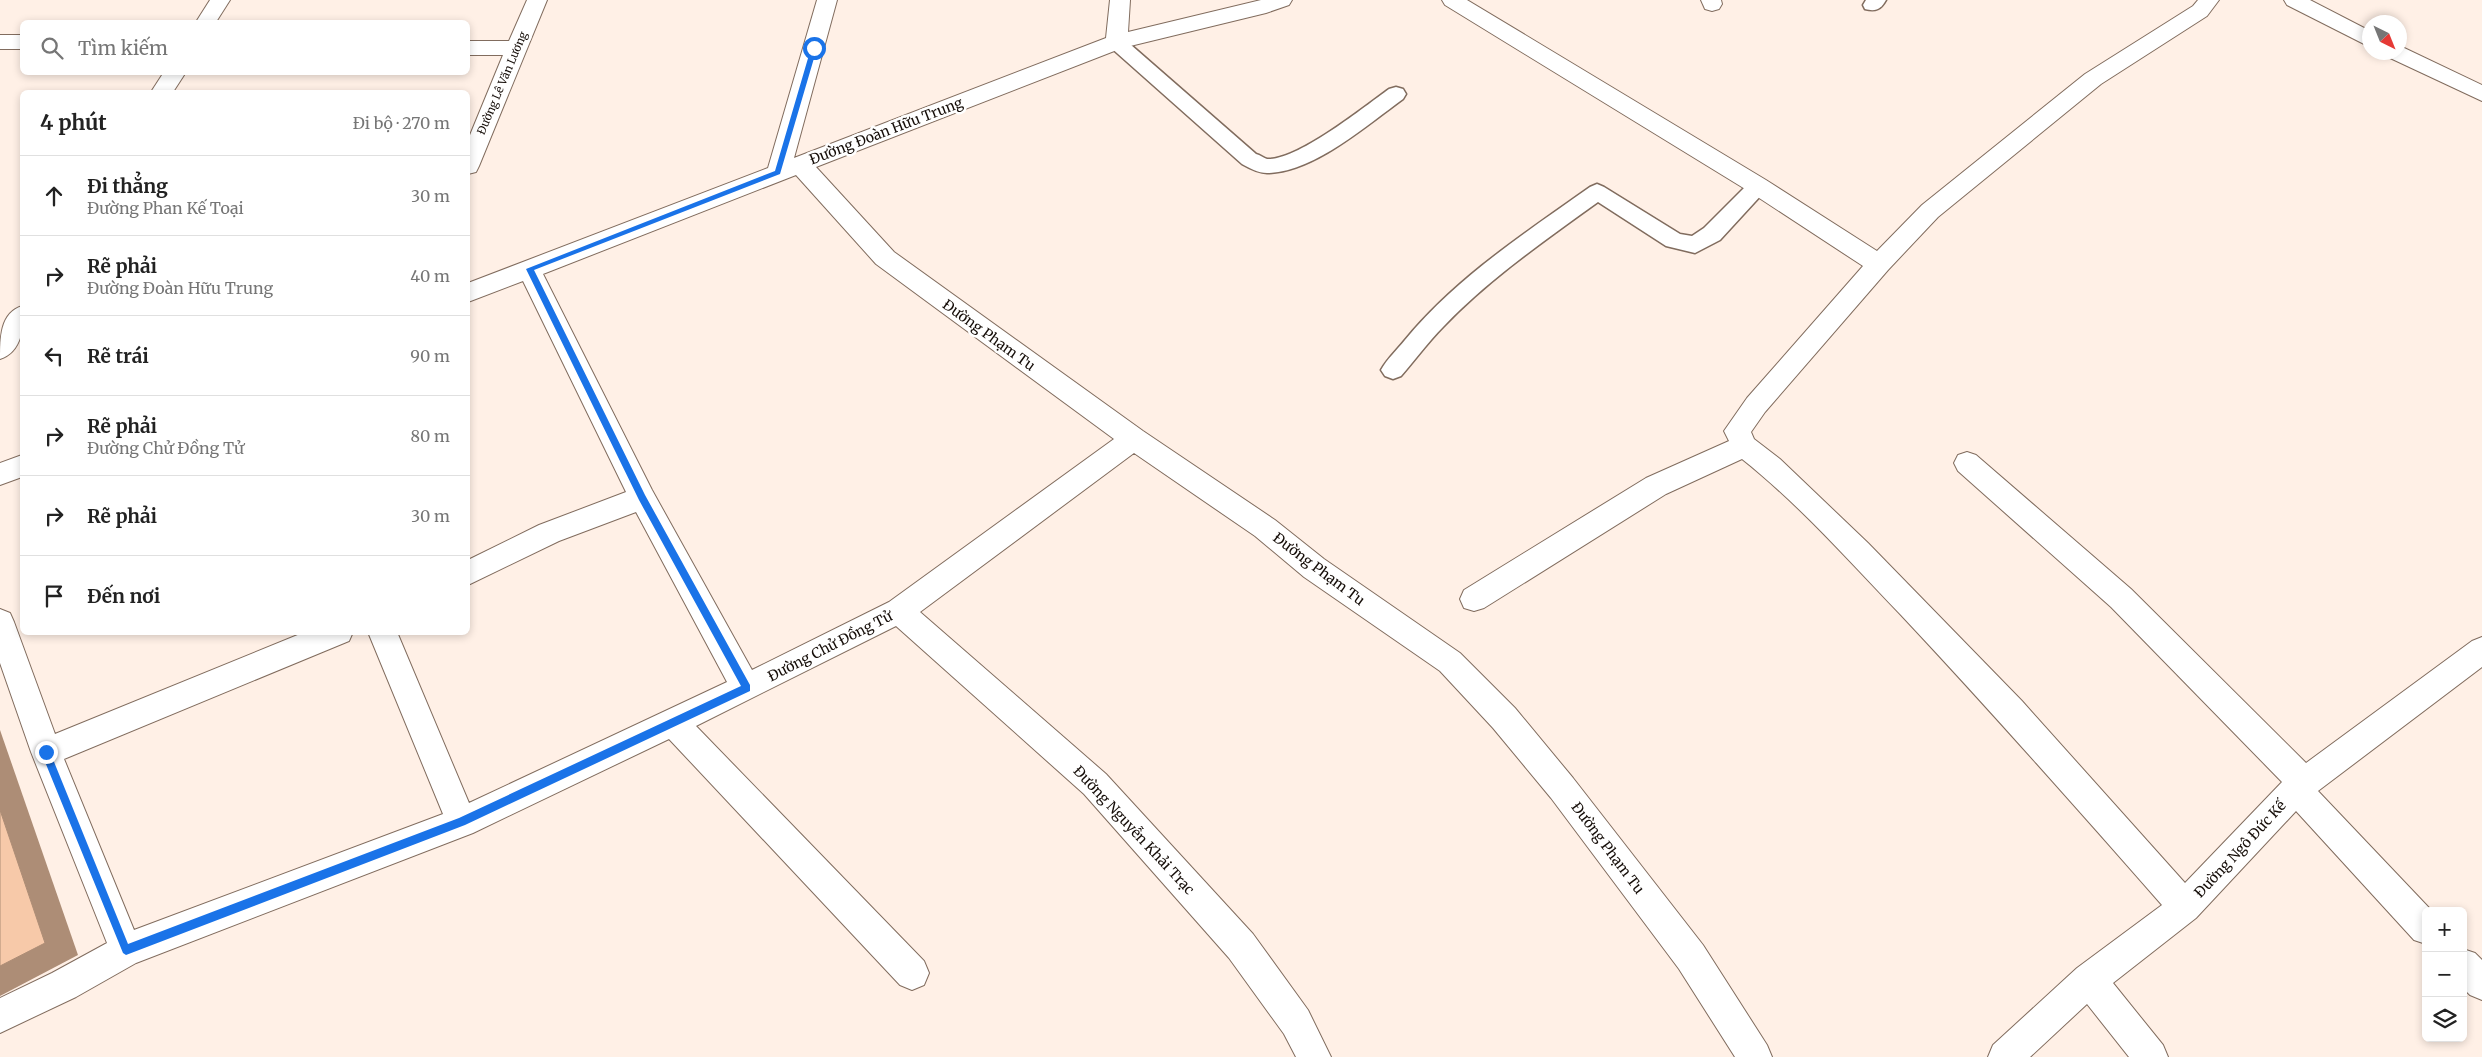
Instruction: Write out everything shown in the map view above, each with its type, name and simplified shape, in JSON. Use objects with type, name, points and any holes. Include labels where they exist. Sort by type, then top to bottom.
[{"type":"street","points":[[207,20],[220,0]]},
{"type":"street","name":"Đường Lê Văn Lương","points":[[470,161],[537,0]]},
{"type":"street","points":[[789,168],[827,0]]},
{"type":"street","points":[[1116,42],[1120,0]]},
{"type":"street","name":"Đường Đoàn Hữu Trung","points":[[470,292],[1116,42],[1258,8],[1282,0]]},
{"type":"street","points":[[1452,0],[1758,186],[1879,264]]},
{"type":"street","points":[[2185,907],[2011,710],[1858,551],[1771,467],[1744,446],[1737,431],[1756,405],[1879,264],[1930,211],[2093,79],[2200,11],[2209,0]]},
{"type":"street","points":[[2294,0],[2362,36]]},
{"type":"street","points":[[0,42],[20,42]]},
{"type":"street","points":[[470,48],[516,48]]},
{"type":"street","points":[[2407,57],[2482,94]]},
{"type":"street","points":[[163,90],[173,75]]},
{"type":"street","name":"Đường Phạm Tu","points":[[789,168],[885,258],[1134,438],[1265,528],[1314,568],[1450,662],[1504,718],[1562,788],[1691,957],[1755,1057]]},
{"type":"street","points":[[530,269],[642,498],[746,688]]},
{"type":"street","points":[[0,349],[20,318]]},
{"type":"street","name":"Đường Chử Đồng Tử","points":[[0,1016],[64,985],[126,950],[462,822],[746,688],[899,611],[1134,438]]},
{"type":"street","points":[[1474,599],[1656,486],[1744,446]]},
{"type":"street","points":[[1967,463],[2121,598],[2291,771],[2300,785],[2422,923]]},
{"type":"street","points":[[0,474],[20,467]]},
{"type":"street","points":[[470,572],[549,533],[642,498]]},
{"type":"street","name":"Đường Nguyễn Khải Trạc","points":[[899,611],[1095,784],[1242,946],[1296,1022],[1314,1057]]},
{"type":"street","points":[[0,622],[46,752],[126,950]]},
{"type":"street","points":[[46,752],[332,635]]},
{"type":"street","points":[[383,635],[462,822]]},
{"type":"street","name":"Đường Ngô Đức Kế","points":[[2005,1057],[2089,980],[2185,907],[2300,785],[2482,650]]},
{"type":"street","points":[[672,722],[912,973]]},
{"type":"street","points":[[2467,969],[2482,983]]},
{"type":"street","points":[[2089,980],[2150,1057]]},
{"type":"lane","points":[[1116,42],[1249,159],[1265,166],[1286,163],[1328,141],[1396,94]]},
{"type":"lane","points":[[1393,370],[1439,317],[1465,292],[1516,251],[1597,192],[1674,240],[1695,245],[1712,234],[1758,186]]},
{"type":"building","points":[[0,810],[45,943],[0,966]]},
{"type":"route","points":[[46,752],[126,950],[462,822],[746,688],[642,498],[530,269],[778,173],[814,48]]}]
